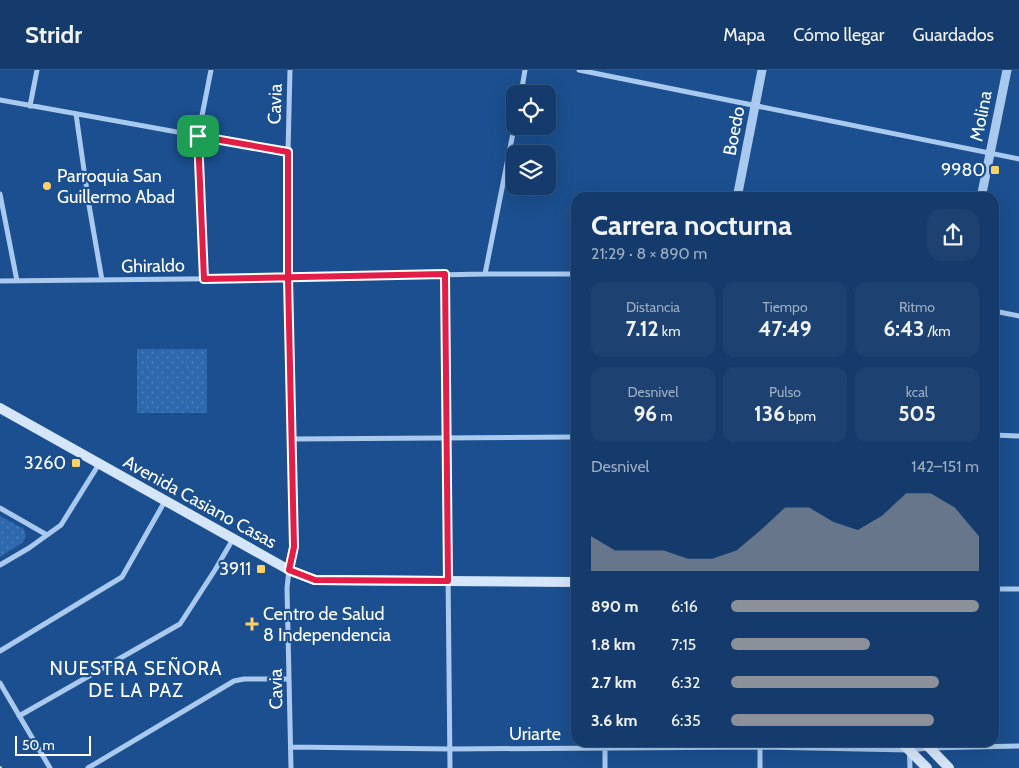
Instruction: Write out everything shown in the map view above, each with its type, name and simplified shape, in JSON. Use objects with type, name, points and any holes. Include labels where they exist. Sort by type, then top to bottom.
[{"type":"main road","name":"Avenida Casiano Casas","points":[[0,408],[289,570],[315,580],[571,582]]},
{"type":"main road","points":[[909,747],[926,768]]},
{"type":"main road","points":[[928,747],[949,768]]},
{"type":"street","points":[[30,106],[37,70]]},
{"type":"street","points":[[204,279],[198,136],[211,70]]},
{"type":"street","name":"Cavia","points":[[290,70],[288,278],[294,547],[287,588],[291,768]]},
{"type":"street","points":[[522,85],[525,70]]},
{"type":"street","points":[[579,70],[1019,159]]},
{"type":"street","name":"Boedo","points":[[738,192],[762,70]]},
{"type":"street","name":"Molina","points":[[982,192],[1007,70]]},
{"type":"street","points":[[0,100],[288,152]]},
{"type":"street","points":[[76,114],[102,280]]},
{"type":"street","points":[[485,274],[513,135]]},
{"type":"street","points":[[0,194],[17,281]]},
{"type":"street","points":[[445,274],[450,768]]},
{"type":"street","name":"Ghiraldo","points":[[0,281],[288,278],[445,274],[571,274]]},
{"type":"street","points":[[999,312],[1019,316]]},
{"type":"street","points":[[999,435],[1019,436]]},
{"type":"street","points":[[292,439],[571,437]]},
{"type":"street","points":[[0,565],[29,548],[61,525],[99,464]]},
{"type":"street","points":[[0,651],[122,576],[165,501]]},
{"type":"street","points":[[0,508],[48,535]]},
{"type":"street","points":[[19,716],[180,624],[233,539]]},
{"type":"street","points":[[999,589],[1019,589]]},
{"type":"street","points":[[88,768],[234,681],[244,679],[289,679]]},
{"type":"street","points":[[0,683],[50,768]]},
{"type":"street","name":"Uriarte","points":[[291,747],[450,749],[571,746]]},
{"type":"street","name":"Uriarte","points":[[999,746],[1019,746]]},
{"type":"street","points":[[605,747],[605,768]]},
{"type":"street","points":[[760,747],[760,768]]},
{"type":"street","points":[[907,747],[910,768]]},
{"type":"shaded area","points":[[137,349],[207,349],[207,413],[137,413]]},
{"type":"shaded area","points":[[0,516],[24,529],[26,537],[22,543],[0,557]]},
{"type":"place","name":"9980","points":[[995,170]]},
{"type":"place","name":"Parroquia San Guillermo Abad","points":[[47,186]]},
{"type":"place","name":"3260","points":[[76,463]]},
{"type":"place","name":"3911","points":[[261,569]]},
{"type":"place","name":"Centro de Salud 8 Independencia","points":[[252,624]]},
{"type":"district","name":"NUESTRA SEÑORA DE LA PAZ","points":[[136,679]]},
{"type":"route","points":[[198,136],[204,279],[288,278],[445,274],[448,581],[315,580],[289,570],[294,547],[288,278],[288,152],[198,136]]}]
